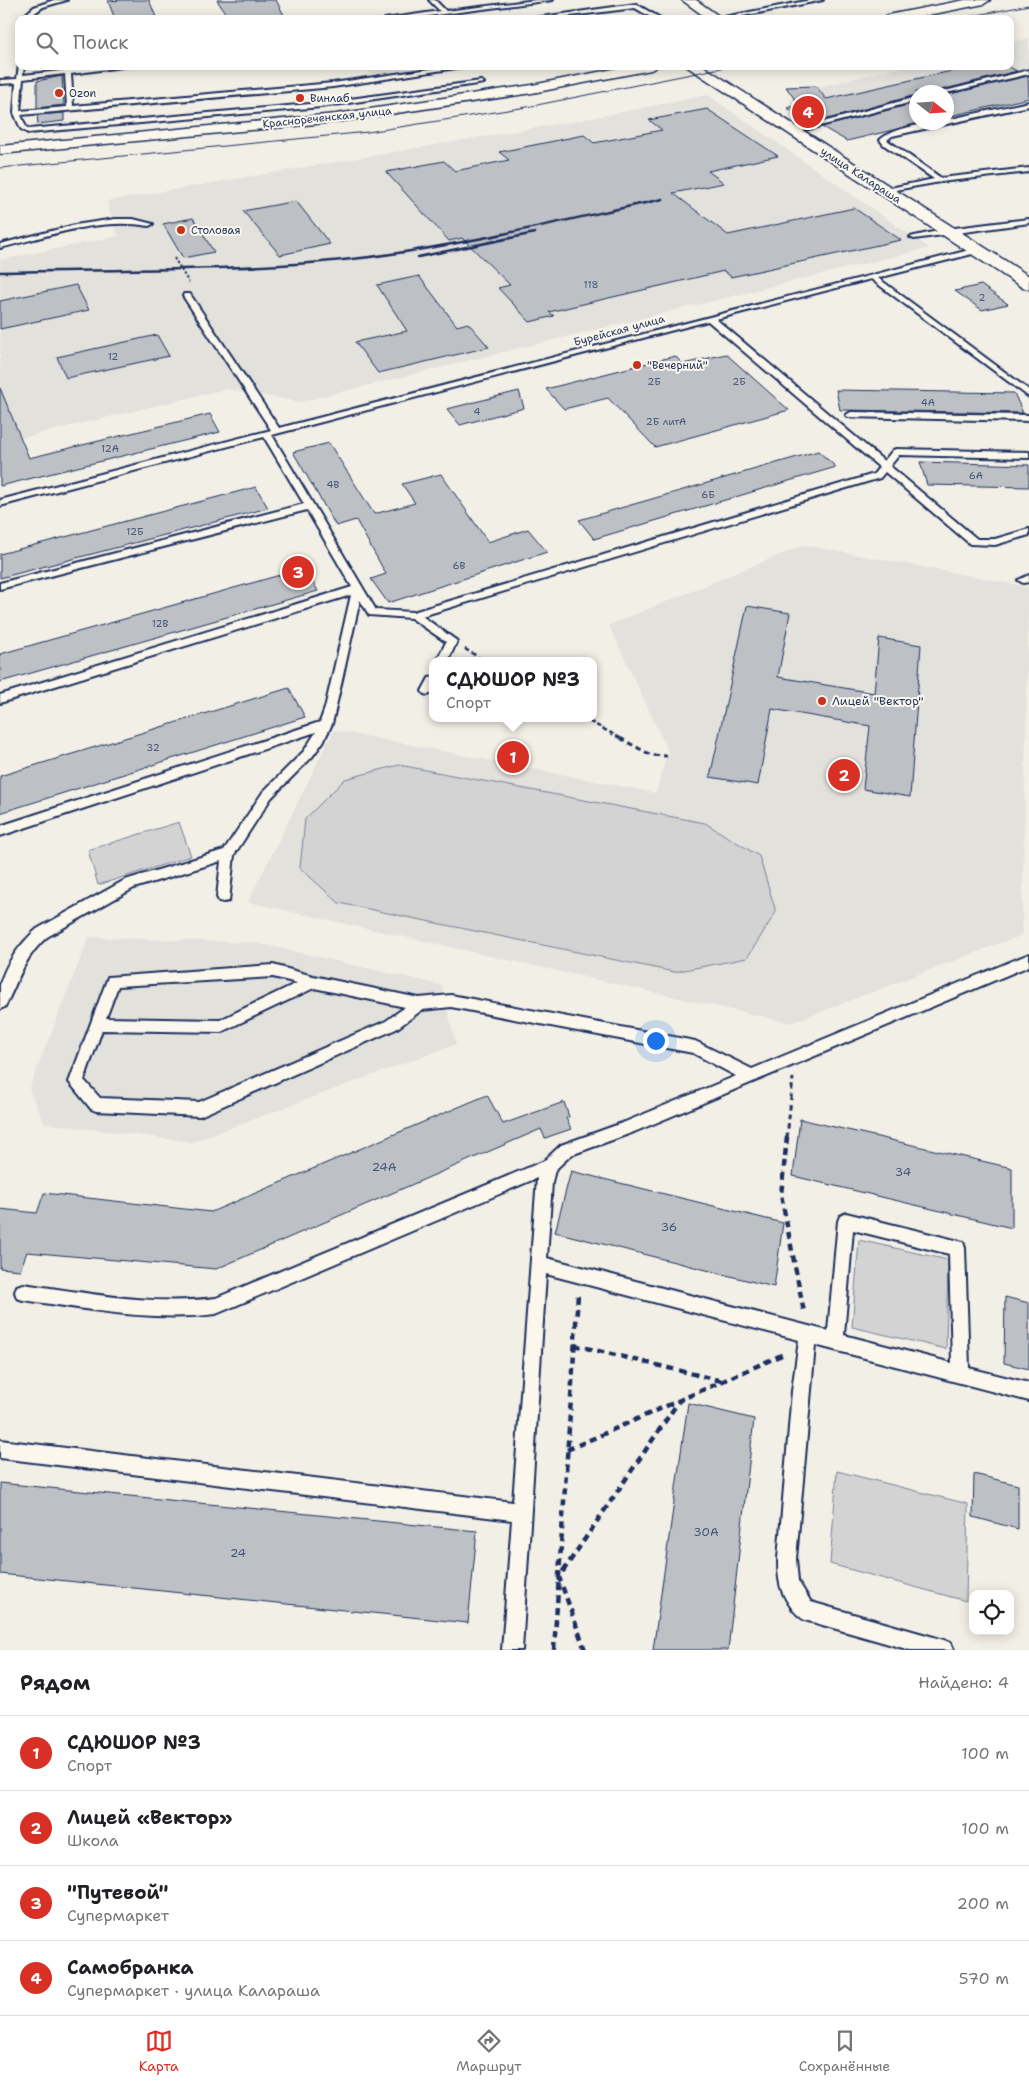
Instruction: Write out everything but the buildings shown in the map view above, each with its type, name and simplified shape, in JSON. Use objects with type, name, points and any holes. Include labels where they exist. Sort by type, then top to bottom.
[{"type":"main road","points":[[688,0],[711,15]]},
{"type":"main road","points":[[908,15],[984,0]]},
{"type":"main road","name":"Краснореченская улица","points":[[0,150],[345,116],[532,89],[630,70]]},
{"type":"main road","name":"улица Калараша","points":[[699,70],[947,231],[1025,278]]},
{"type":"lane","points":[[27,15],[39,6],[64,0]]},
{"type":"lane","points":[[432,0],[444,12]]},
{"type":"lane","points":[[420,15],[512,2],[550,0]]},
{"type":"lane","points":[[739,15],[820,0]]},
{"type":"lane","points":[[565,15],[636,6],[652,15]]},
{"type":"lane","points":[[21,70],[17,113],[22,128],[34,131],[321,104],[481,83],[475,78]]},
{"type":"lane","points":[[0,82],[87,70]]},
{"type":"lane","points":[[17,113],[182,99],[450,70]]},
{"type":"lane","points":[[68,72],[70,108]]},
{"type":"lane","points":[[954,90],[1029,72]]},
{"type":"lane","points":[[182,99],[184,118]]},
{"type":"lane","points":[[793,131],[909,101]]},
{"type":"lane","points":[[954,120],[1029,104]]},
{"type":"lane","points":[[912,130],[890,135],[883,140],[886,144],[940,180]]},
{"type":"lane","points":[[884,190],[940,180],[1029,170]]},
{"type":"lane","points":[[0,246],[112,221],[135,220],[149,224]]},
{"type":"lane","points":[[914,237],[1029,221]]},
{"type":"lane","name":"Бурейская улица","points":[[0,503],[977,250]]},
{"type":"lane","points":[[871,276],[1029,394]]},
{"type":"lane","points":[[187,296],[271,432],[309,506],[373,613],[413,616],[877,476],[896,452],[1029,455]]},
{"type":"lane","points":[[710,318],[974,542],[984,544],[1029,532]]},
{"type":"lane","points":[[851,415],[1029,418]]},
{"type":"lane","points":[[0,586],[309,506]]},
{"type":"lane","points":[[0,699],[357,589]]},
{"type":"lane","points":[[224,897],[228,854],[267,795],[308,754],[319,739],[326,724],[357,589]]},
{"type":"lane","points":[[413,616],[452,641],[444,657]]},
{"type":"lane","points":[[0,831],[326,724]]},
{"type":"lane","points":[[0,1003],[22,952],[30,942],[42,933],[130,884],[228,854]]},
{"type":"lane","points":[[23,1292],[165,1311],[192,1310],[216,1306],[549,1166],[566,1150],[629,1127],[1029,960]]},
{"type":"lane","points":[[419,1004],[391,1025],[200,1109],[96,1104],[76,1082],[114,981],[273,971],[313,982],[419,1004],[451,1001],[696,1048],[751,1076]]},
{"type":"lane","points":[[97,1024],[221,1026],[313,982]]},
{"type":"lane","points":[[512,1650],[544,1182],[549,1166]]},
{"type":"lane","points":[[835,1341],[846,1222],[957,1248],[961,1374]]},
{"type":"lane","points":[[538,1264],[1029,1392]]},
{"type":"lane","points":[[808,1334],[801,1391],[788,1550],[789,1584],[805,1610],[944,1650]]},
{"type":"lane","points":[[0,1449],[522,1512]]},
{"type":"path","points":[[174,258],[189,282],[187,296]]},
{"type":"path","points":[[590,722],[651,755],[666,756]]},
{"type":"path","points":[[796,1058],[781,1195],[808,1334]]},
{"type":"path","points":[[554,1650],[579,1275]]},
{"type":"path","points":[[574,1345],[722,1381]]},
{"type":"path","points":[[567,1450],[790,1352]]},
{"type":"path","points":[[559,1577],[679,1400]]},
{"type":"path","points":[[559,1577],[586,1650]]},
{"type":"shaded area","points":[[1029,38],[1029,70],[954,88],[954,85],[909,85],[909,100],[845,115],[800,91],[890,70],[1014,70],[1014,42]]},
{"type":"shaded area","points":[[368,70],[416,70],[375,78]]},
{"type":"shaded area","points":[[708,95],[929,248],[300,402],[226,389],[0,443],[0,260],[119,236],[112,221],[107,201],[576,121]]},
{"type":"shaded area","points":[[804,545],[1029,587],[1022,935],[791,1023],[248,902],[334,730],[656,793],[668,751],[609,625]]},
{"type":"shaded area","points":[[399,765],[705,823],[759,856],[776,912],[747,958],[674,972],[339,903],[300,868],[305,819],[345,779]]},
{"type":"shaded area","points":[[179,822],[191,856],[98,885],[88,850]]},
{"type":"shaded area","points":[[89,937],[257,943],[441,985],[456,1044],[192,1142],[44,1123],[29,1089]]},
{"type":"shaded area","points":[[859,1240],[948,1260],[946,1349],[852,1327]]},
{"type":"shaded area","points":[[837,1471],[968,1504],[966,1601],[830,1564]]},
{"type":"tram line","points":[[978,15],[1029,5]]},
{"type":"tram line","points":[[0,168],[368,132],[527,107],[711,70]]},
{"type":"railway","points":[[0,272],[231,268],[370,257],[481,238],[663,199]]},
{"type":"railway","points":[[418,257],[535,233]]},
{"type":"place","name":"Ozon","points":[[59,93]]},
{"type":"place","name":"Винлаб","points":[[300,98]]},
{"type":"place","name":"Самобранка","points":[[808,112]]},
{"type":"place","name":"Столовая","points":[[181,230]]},
{"type":"place","name":"\"Вечерний\"","points":[[637,365]]},
{"type":"place","name":"\"Путевой\"","points":[[298,572]]},
{"type":"place","name":"Лицей \"Вектор\"","points":[[822,701]]},
{"type":"place","name":"СДЮШОР №3","points":[[513,757]]},
{"type":"place","name":"Лицей «Вектор»","points":[[844,775]]}]
